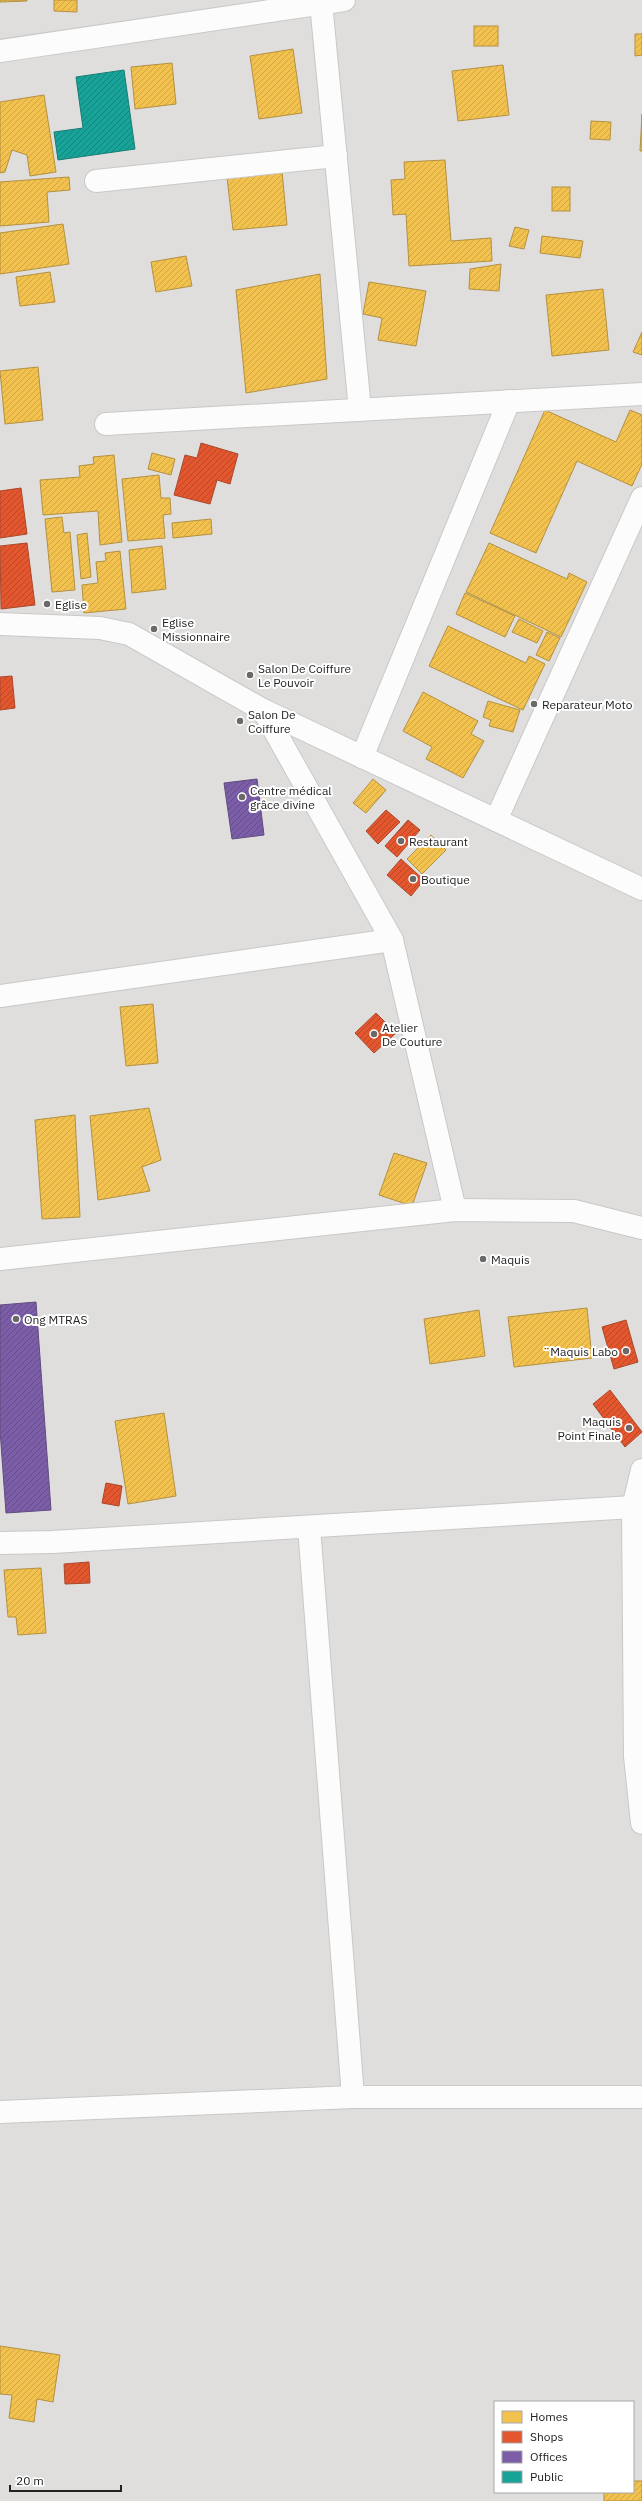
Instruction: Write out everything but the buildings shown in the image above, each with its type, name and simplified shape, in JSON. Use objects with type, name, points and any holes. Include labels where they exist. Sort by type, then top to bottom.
[{"type":"street","points":[[0,50],[344,0]]},
{"type":"street","points":[[321,3],[360,410]]},
{"type":"street","points":[[96,181],[336,156]]},
{"type":"street","points":[[106,424],[642,394]]},
{"type":"street","points":[[362,757],[509,401]]},
{"type":"street","points":[[496,820],[642,498]]},
{"type":"street","points":[[0,624],[100,628],[129,634],[263,710],[642,889]]},
{"type":"street","points":[[263,710],[392,940],[455,1210]]},
{"type":"street","points":[[0,996],[392,940]]},
{"type":"street","points":[[0,1259],[455,1210],[574,1212],[642,1228]]},
{"type":"street","points":[[642,1470],[638,1509],[635,1756],[642,1823]]},
{"type":"street","points":[[0,1543],[52,1542],[638,1509]]},
{"type":"street","points":[[310,1527],[353,2097]]},
{"type":"street","points":[[0,2112],[353,2097],[642,2097]]},
{"type":"shaded area","points":[[0,0],[642,0],[642,2501],[0,2501]]},
{"type":"place","name":"Eglise","points":[[47,604]]},
{"type":"place","name":"Eglise Missionnaire","points":[[154,629]]},
{"type":"place","name":"Salon De Coiffure Le Pouvoir","points":[[250,675]]},
{"type":"place","name":"Reparateur Moto","points":[[534,704]]},
{"type":"place","name":"Salon De Coiffure","points":[[240,721]]},
{"type":"place","name":"Centre médical grâce divine","points":[[242,797]]},
{"type":"place","name":"Restaurant","points":[[401,841]]},
{"type":"place","name":"Boutique","points":[[413,879]]},
{"type":"place","name":"Atelier De Couture","points":[[374,1034]]},
{"type":"place","name":"Maquis","points":[[483,1259]]},
{"type":"place","name":"Ong MTRAS","points":[[16,1319]]},
{"type":"place","name":"¨Maquis Labo","points":[[626,1351]]},
{"type":"place","name":"Maquis Point Finale","points":[[629,1428]]}]
